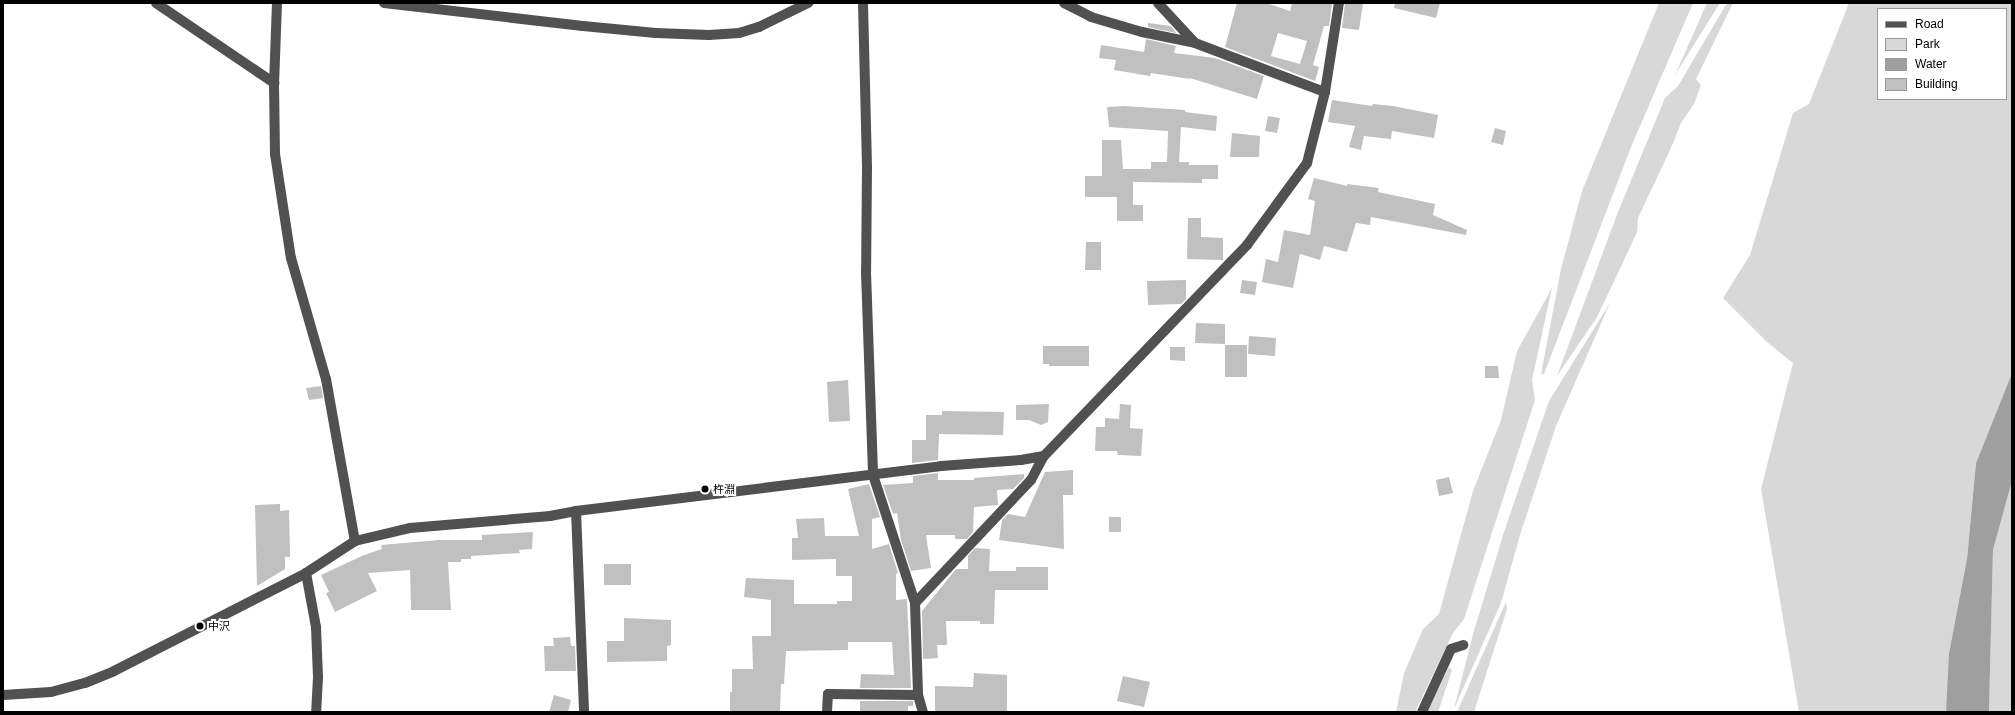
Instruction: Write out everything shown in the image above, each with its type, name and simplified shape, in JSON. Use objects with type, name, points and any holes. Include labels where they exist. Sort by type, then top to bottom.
[{"type":"street","points":[[156,3],[274,83]]},
{"type":"street","points":[[277,3],[274,83],[275,154],[291,258],[326,379],[354,540]]},
{"type":"street","points":[[384,3],[583,26],[656,33],[709,35],[739,33],[759,26],[808,3]]},
{"type":"street","points":[[863,3],[867,168],[866,272],[873,475],[915,603],[918,695],[923,712]]},
{"type":"street","points":[[1064,3],[1091,18],[1142,32],[1195,43],[1325,92]]},
{"type":"street","points":[[1158,3],[1195,43]]},
{"type":"street","points":[[915,603],[1032,480],[1044,456],[1247,245],[1307,163],[1325,92],[1339,3]]},
{"type":"street","points":[[3,695],[51,692],[85,683],[114,671],[306,572],[354,540],[410,528],[550,516],[576,511],[941,466],[1021,460],[1044,456]]},
{"type":"street","points":[[576,511],[584,712]]},
{"type":"street","points":[[306,572],[316,627],[318,677],[316,712]]},
{"type":"street","points":[[1422,712],[1451,649],[1463,645]]},
{"type":"street","points":[[827,712],[828,694],[918,695]]},
{"type":"green space","points":[[1659,3],[1693,3],[1631,147],[1544,374],[1541,374],[1561,269],[1582,191]]},
{"type":"green space","points":[[1707,3],[1720,3],[1675,75]]},
{"type":"green space","points":[[1727,3],[1733,3],[1696,79],[1701,85],[1694,104],[1681,123],[1638,218],[1637,232],[1597,317],[1557,376],[1618,212],[1665,98],[1678,86]]},
{"type":"green space","points":[[1849,3],[2012,3],[2012,373],[1976,463],[1967,559],[1946,712],[1799,712],[1761,489],[1793,363],[1767,342],[1723,298],[1750,255],[1793,113],[1809,104]]},
{"type":"green space","points":[[1552,288],[1532,380],[1535,400],[1464,619],[1453,633],[1415,712],[1396,712],[1404,673],[1423,629],[1439,614],[1473,491],[1501,420],[1517,351]]},
{"type":"green space","points":[[1610,303],[1556,426],[1520,535],[1501,603],[1454,709],[1473,634],[1504,532],[1549,401]]},
{"type":"green space","points":[[2012,481],[2012,712],[1989,712],[1993,550]]},
{"type":"green space","points":[[1506,602],[1507,609],[1474,712],[1457,712]]},
{"type":"green space","points":[[1449,667],[1452,670],[1438,712],[1427,712]]},
{"type":"water","points":[[2012,373],[2012,481],[1993,550],[1989,712],[1946,712],[1949,654],[1967,559],[1976,463]]},
{"type":"building","points":[[1237,3],[1266,3],[1290,11],[1292,3],[1332,3],[1329,26],[1324,26],[1313,65],[1319,67],[1315,81],[1225,47]],"holes":[[[1278,33],[1307,41],[1300,64],[1271,56]]]},
{"type":"building","points":[[1345,3],[1363,3],[1359,30],[1342,28]]},
{"type":"building","points":[[1395,3],[1440,3],[1436,18],[1394,8]]},
{"type":"building","points":[[1148,23],[1171,26],[1176,33],[1148,27]]},
{"type":"building","points":[[1146,39],[1176,46],[1174,53],[1215,58],[1264,76],[1257,99],[1190,78],[1151,73],[1150,76],[1114,70],[1116,60],[1099,58],[1101,45],[1144,52]]},
{"type":"building","points":[[1332,100],[1372,106],[1373,104],[1393,106],[1438,115],[1434,138],[1392,131],[1391,139],[1364,136],[1361,150],[1349,147],[1355,126],[1328,122]]},
{"type":"building","points":[[1124,106],[1185,110],[1185,112],[1217,116],[1216,131],[1181,127],[1179,162],[1189,162],[1189,165],[1218,165],[1218,179],[1202,179],[1202,183],[1133,182],[1133,205],[1143,205],[1143,221],[1117,221],[1117,197],[1085,197],[1085,176],[1102,176],[1102,140],[1121,140],[1123,169],[1151,169],[1151,162],[1167,162],[1168,131],[1109,127],[1107,107]]},
{"type":"building","points":[[1268,116],[1280,118],[1277,133],[1265,131]]},
{"type":"building","points":[[1495,128],[1506,131],[1503,145],[1491,142]]},
{"type":"building","points":[[1232,133],[1260,136],[1259,157],[1230,157]]},
{"type":"building","points":[[1314,178],[1347,186],[1347,184],[1379,188],[1378,192],[1435,204],[1433,215],[1467,230],[1466,235],[1371,217],[1370,225],[1356,223],[1347,252],[1324,246],[1320,260],[1300,254],[1293,288],[1262,282],[1266,259],[1278,262],[1284,230],[1310,235],[1315,201],[1308,199]]},
{"type":"building","points":[[1188,218],[1201,218],[1201,237],[1223,238],[1223,260],[1187,259]]},
{"type":"building","points":[[1086,242],[1101,242],[1101,270],[1085,270]]},
{"type":"building","points":[[1186,280],[1186,299],[1181,304],[1148,305],[1147,281]]},
{"type":"building","points":[[1242,280],[1257,282],[1255,295],[1240,293]]},
{"type":"building","points":[[1196,323],[1225,324],[1225,344],[1195,343]]},
{"type":"building","points":[[1249,336],[1276,338],[1275,356],[1248,354]]},
{"type":"building","points":[[1225,345],[1247,345],[1247,377],[1225,377]]},
{"type":"building","points":[[1043,346],[1089,346],[1089,366],[1049,366],[1049,364],[1043,364]]},
{"type":"building","points":[[1170,347],[1185,347],[1185,361],[1170,360]]},
{"type":"building","points":[[1485,366],[1498,366],[1499,378],[1485,378]]},
{"type":"building","points":[[848,380],[850,421],[829,422],[827,382]]},
{"type":"building","points":[[321,386],[323,398],[309,400],[306,388]]},
{"type":"building","points":[[1049,404],[1048,422],[1041,425],[1029,420],[1016,420],[1016,405]]},
{"type":"building","points":[[1120,404],[1131,405],[1130,428],[1143,429],[1141,456],[1118,455],[1117,451],[1095,451],[1096,427],[1105,427],[1105,418],[1119,419]]},
{"type":"building","points":[[942,411],[1004,412],[1003,435],[939,434],[938,460],[912,463],[912,440],[926,440],[926,415],[942,415]]},
{"type":"building","points":[[1073,470],[1073,495],[1063,495],[1064,549],[999,540],[1002,520],[1008,514],[1025,517],[1045,472]]},
{"type":"building","points":[[938,473],[938,480],[974,480],[974,478],[1024,474],[1024,478],[1013,489],[997,490],[998,505],[974,507],[973,532],[967,539],[955,539],[955,535],[926,535],[931,568],[911,571],[901,540],[897,513],[893,514],[883,485],[913,483],[913,476]]},
{"type":"building","points":[[1449,477],[1453,493],[1439,496],[1436,480]]},
{"type":"building","points":[[869,484],[880,517],[872,519],[872,549],[889,544],[898,573],[896,574],[896,600],[907,599],[911,688],[860,688],[861,674],[894,675],[892,642],[848,642],[848,650],[786,651],[784,684],[781,684],[780,712],[730,712],[732,669],[753,669],[752,636],[771,636],[771,600],[744,597],[746,578],[794,580],[794,604],[837,604],[837,601],[852,601],[852,576],[836,576],[836,559],[792,560],[792,538],[798,538],[796,519],[824,518],[825,536],[859,536],[848,489]]},
{"type":"building","points":[[280,504],[280,511],[289,510],[290,557],[285,557],[285,569],[257,586],[255,505]]},
{"type":"building","points":[[1109,517],[1121,517],[1121,532],[1109,532]]},
{"type":"building","points":[[533,532],[532,549],[519,550],[520,553],[471,556],[471,559],[461,559],[461,562],[448,562],[451,610],[411,610],[410,570],[368,573],[377,591],[335,612],[326,593],[329,592],[321,575],[364,555],[382,549],[381,545],[439,540],[482,540],[482,535]]},
{"type":"building","points":[[975,548],[990,549],[989,571],[1016,571],[1016,567],[1048,567],[1048,590],[995,590],[994,624],[980,624],[980,621],[946,621],[947,645],[937,645],[938,658],[923,659],[922,611],[956,569],[968,569],[968,556]]},
{"type":"building","points":[[604,564],[631,564],[631,585],[604,585]]},
{"type":"building","points":[[624,618],[671,620],[671,645],[667,646],[667,661],[607,662],[607,641],[624,641]]},
{"type":"building","points":[[570,637],[571,646],[575,646],[576,671],[545,671],[544,646],[554,646],[553,638]]},
{"type":"building","points":[[974,673],[1007,675],[1007,712],[935,712],[935,686],[973,687]]},
{"type":"building","points":[[1123,676],[1150,682],[1144,707],[1117,701]]},
{"type":"building","points":[[554,695],[571,700],[568,712],[549,712]]},
{"type":"building","points":[[860,701],[913,701],[913,706],[908,706],[908,712],[860,712]]},
{"type":"place","name":"杵淵","points":[[705,489]]},
{"type":"place","name":"中沢","points":[[200,626]]}]
